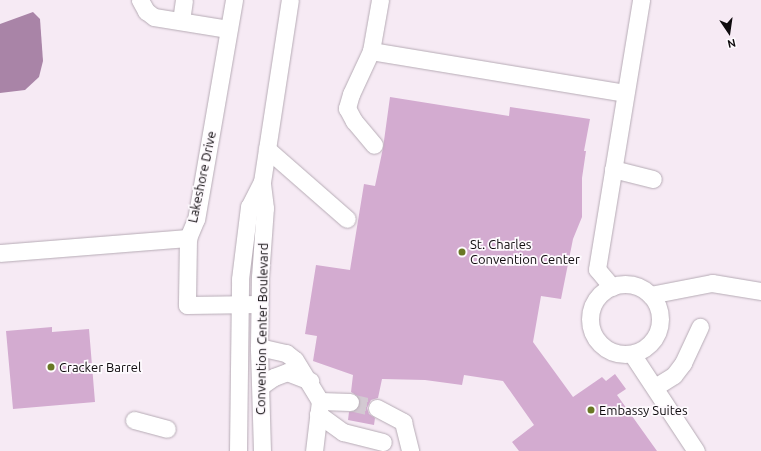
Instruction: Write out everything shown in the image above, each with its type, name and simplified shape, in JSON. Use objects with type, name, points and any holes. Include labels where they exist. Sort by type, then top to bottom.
[{"type":"street","points":[[140,0],[146,11],[154,17],[228,29]]},
{"type":"street","points":[[181,21],[184,0]]},
{"type":"street","name":"Lakeshore Drive","points":[[0,253],[188,238],[196,219],[234,0]]},
{"type":"street","name":"Convention Center Boulevard","points":[[262,451],[259,304],[265,208],[262,182],[290,0]]},
{"type":"street","points":[[374,145],[354,121],[348,108],[351,94],[371,51],[380,0]]},
{"type":"street","points":[[612,287],[597,269],[641,0]]},
{"type":"street","points":[[371,51],[626,93]]},
{"type":"street","points":[[267,149],[347,218]]},
{"type":"street","points":[[613,169],[653,179]]},
{"type":"street","name":"Convention Center Boulevard","points":[[238,451],[239,303],[249,207],[262,182]]},
{"type":"street","points":[[188,238],[187,305],[239,303],[259,304]]},
{"type":"street","points":[[650,294],[712,283],[761,291]]},
{"type":"street","points":[[632,285],[650,294],[660,313],[657,334],[651,343],[632,354],[615,352],[600,344],[590,324],[594,302],[612,287],[632,285]]},
{"type":"street","points":[[655,387],[674,375],[683,363],[700,327]]},
{"type":"street","points":[[259,347],[286,353],[295,360],[310,381],[319,408],[314,451]]},
{"type":"street","points":[[632,354],[696,451]]},
{"type":"street","points":[[260,386],[274,377],[287,372],[310,381]]},
{"type":"street","points":[[319,408],[350,402]]},
{"type":"street","points":[[319,408],[343,432],[383,442]]},
{"type":"street","points":[[377,408],[404,422],[410,451]]},
{"type":"street","points":[[134,420],[167,430]]},
{"type":"shaded area","points":[[33,12],[40,19],[43,61],[39,77],[25,90],[0,93],[0,24]]},
{"type":"building","name":"St. Charles Convention Center","points":[[390,97],[509,116],[510,107],[590,119],[584,151],[586,151],[582,178],[582,217],[573,239],[561,299],[541,296],[533,342],[573,397],[602,377],[606,381],[615,374],[626,389],[617,395],[657,451],[519,451],[512,442],[534,425],[503,381],[464,375],[462,385],[425,380],[382,379],[378,398],[371,400],[367,408],[369,414],[375,418],[374,425],[348,420],[349,412],[355,411],[360,403],[359,397],[351,392],[353,375],[313,361],[317,336],[305,334],[316,265],[350,270],[364,184],[375,186],[383,148]]},
{"type":"building","name":"Cracker Barrel","points":[[52,327],[52,332],[89,329],[95,402],[13,409],[6,331]]},
{"type":"tunnel","points":[[350,402],[377,408]]},
{"type":"place","name":"St. Charles Convention Center","points":[[462,252]]},
{"type":"place","name":"Cracker Barrel","points":[[51,367]]},
{"type":"place","name":"Embassy Suites","points":[[591,410]]}]
